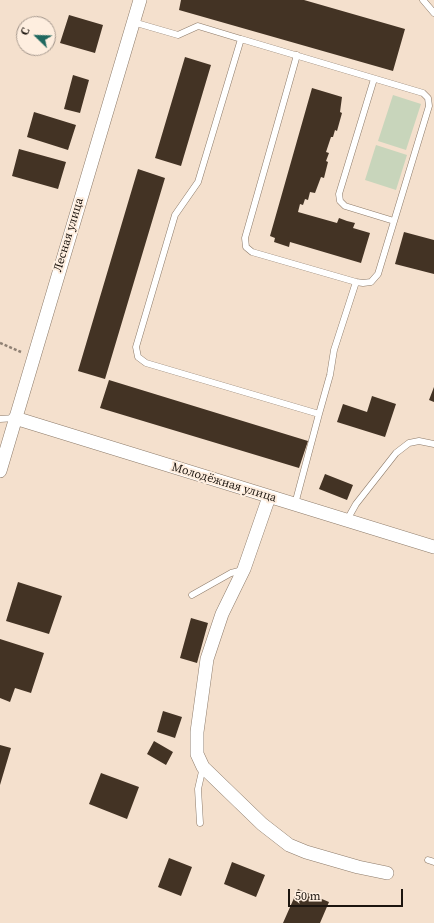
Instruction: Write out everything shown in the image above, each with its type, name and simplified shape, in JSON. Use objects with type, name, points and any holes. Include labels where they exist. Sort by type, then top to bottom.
[{"type":"street","name":"Лесная улица","points":[[0,471],[140,0]]},
{"type":"street","name":"Молодёжная улица","points":[[15,418],[295,505],[434,546]]},
{"type":"street","points":[[269,497],[244,569],[222,614],[207,659],[197,732],[197,754],[203,767],[262,824],[289,845],[306,852],[358,867],[388,873]]},
{"type":"lane","points":[[423,0],[434,13]]},
{"type":"lane","points":[[133,22],[178,35],[198,26],[423,93],[428,98],[429,106],[378,274],[371,282],[356,282],[252,252],[246,247],[245,238],[297,56]]},
{"type":"lane","points":[[241,38],[198,182],[175,215],[136,347],[138,357],[146,363],[319,414]]},
{"type":"lane","points":[[374,79],[339,194],[340,200],[345,206],[394,221]]},
{"type":"lane","points":[[295,505],[330,375],[334,350],[356,282]]},
{"type":"lane","points":[[0,419],[15,418]]},
{"type":"lane","points":[[347,520],[356,504],[396,453],[409,443],[419,441],[434,444]]},
{"type":"lane","points":[[192,595],[231,574],[244,569]]},
{"type":"lane","points":[[200,823],[198,789],[203,767]]},
{"type":"path","points":[[0,343],[33,356]]},
{"type":"green space","points":[[393,95],[421,104],[406,150],[378,141]]},
{"type":"green space","points":[[376,145],[407,155],[396,190],[365,180]]},
{"type":"building","points":[[181,0],[304,0],[405,29],[393,71],[179,10]]},
{"type":"building","points":[[69,15],[103,25],[95,53],[60,43]]},
{"type":"building","points":[[185,57],[211,65],[181,166],[155,158]]},
{"type":"building","points":[[73,75],[89,80],[80,113],[64,109]]},
{"type":"building","points":[[312,88],[342,97],[340,112],[342,113],[337,131],[335,130],[333,137],[331,137],[326,152],[329,153],[326,161],[328,162],[324,178],[321,177],[315,193],[310,192],[308,200],[305,199],[303,205],[300,204],[298,212],[337,223],[339,218],[355,223],[353,228],[370,233],[361,263],[290,242],[289,247],[274,242],[275,238],[270,236]]},
{"type":"building","points":[[34,112],[76,125],[68,150],[27,137]]},
{"type":"building","points":[[19,149],[66,162],[58,189],[12,176]]},
{"type":"building","points":[[138,169],[165,178],[105,379],[78,371]]},
{"type":"building","points":[[404,232],[434,240],[434,274],[395,264]]},
{"type":"building","points":[[109,380],[308,441],[299,468],[100,408]]},
{"type":"building","points":[[434,387],[434,402],[429,400]]},
{"type":"building","points":[[372,396],[396,404],[385,437],[337,422],[343,404],[367,412]]},
{"type":"building","points":[[325,474],[353,485],[347,500],[319,489]]},
{"type":"building","points":[[18,582],[62,596],[49,634],[6,621]]},
{"type":"building","points":[[191,618],[208,623],[197,663],[180,658]]},
{"type":"building","points":[[0,639],[44,653],[31,693],[15,688],[10,702],[0,698]]},
{"type":"building","points":[[163,711],[182,717],[175,738],[157,732]]},
{"type":"building","points":[[154,741],[173,752],[166,765],[147,754]]},
{"type":"building","points":[[0,745],[11,748],[0,785]]},
{"type":"building","points":[[101,773],[139,787],[127,819],[89,804]]},
{"type":"building","points":[[169,858],[192,867],[181,896],[158,887]]},
{"type":"building","points":[[232,862],[265,875],[256,897],[224,884]]},
{"type":"building","points":[[298,889],[329,902],[320,923],[283,923]]}]
